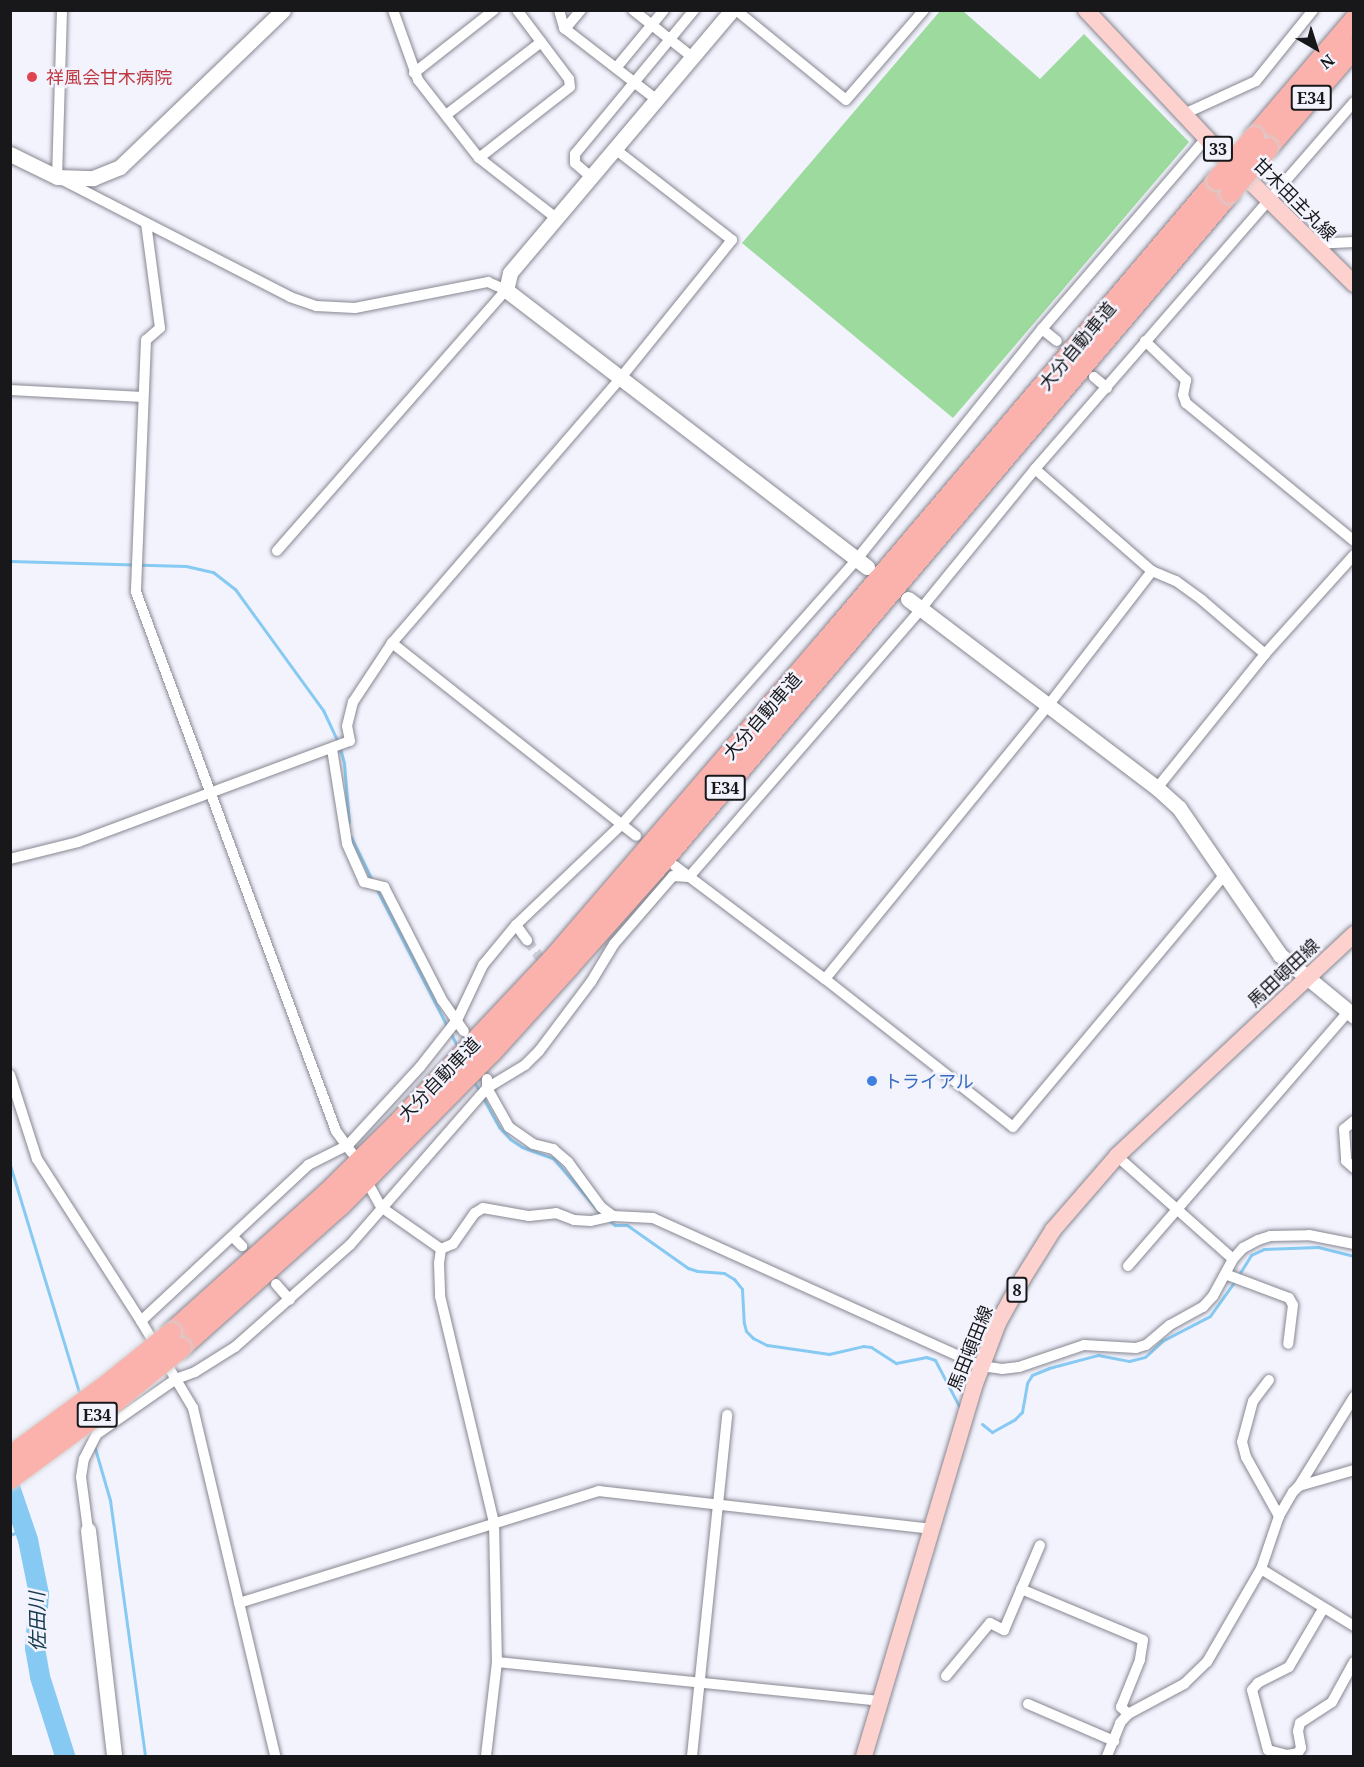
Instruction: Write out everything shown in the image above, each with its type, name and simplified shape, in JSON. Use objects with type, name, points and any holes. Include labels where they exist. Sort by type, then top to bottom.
[{"type":"highway","name":"大分自動車道","points":[[10,1479],[117,1401],[243,1271],[350,1170],[556,955],[822,646],[1224,187],[1261,143],[1353,20]]},
{"type":"highway","name":"大分自動車道","points":[[1261,143],[1353,48]]},
{"type":"highway","name":"大分自動車道","points":[[10,1456],[105,1386],[176,1341]]},
{"type":"main road","name":"甘木田主丸線","points":[[1086,10],[1206,138],[1353,284]]},
{"type":"main road","name":"馬田頓田線","points":[[864,1756],[981,1366],[998,1323],[1053,1230],[1117,1156],[1353,934]]},
{"type":"street","points":[[57,177],[62,10]]},
{"type":"street","points":[[57,177],[93,178],[120,167],[283,10]]},
{"type":"street","points":[[393,10],[414,73],[479,158],[556,218]]},
{"type":"street","points":[[414,73],[494,10]]},
{"type":"street","points":[[479,158],[570,87],[569,79],[517,10]]},
{"type":"street","points":[[559,10],[565,29],[656,99]]},
{"type":"street","points":[[565,29],[580,10]]},
{"type":"street","points":[[633,10],[692,57]]},
{"type":"street","points":[[616,68],[664,10]]},
{"type":"street","points":[[591,177],[575,163],[575,154],[694,10]]},
{"type":"street","points":[[277,552],[506,290],[510,273],[729,12],[846,100],[924,10]]},
{"type":"street","points":[[1184,114],[1256,81],[1313,10]]},
{"type":"street","points":[[446,115],[541,42]]},
{"type":"street","points":[[689,877],[920,610],[1035,469],[1353,102]]},
{"type":"street","points":[[141,1321],[308,1166],[350,1149],[452,1027],[483,965],[516,925],[622,824],[862,563],[1042,330],[1206,138]]},
{"type":"street","points":[[10,859],[78,842],[350,741],[347,726],[353,702],[392,643],[619,380],[732,240],[615,149]]},
{"type":"street","points":[[10,154],[290,297],[316,306],[355,308],[488,282],[506,290],[619,380],[862,563]]},
{"type":"street","points":[[146,223],[160,328],[146,340],[136,592],[209,794],[336,1131],[350,1149]]},
{"type":"street","points":[[1313,244],[1353,242]]},
{"type":"street","points":[[1042,330],[1057,341]]},
{"type":"street","points":[[1145,341],[1186,380],[1184,395],[1186,403],[1353,541]]},
{"type":"street","points":[[1094,377],[1107,388]]},
{"type":"street","points":[[10,390],[143,397]]},
{"type":"street","points":[[1035,469],[1152,571],[1176,581],[1202,600],[1265,654]]},
{"type":"street","points":[[1157,789],[1265,654],[1353,555]]},
{"type":"street","points":[[825,979],[1047,707],[1152,571]]},
{"type":"street","points":[[908,600],[1179,808],[1280,955],[1306,979],[1351,1014],[1128,1266]]},
{"type":"street","points":[[392,643],[636,836]]},
{"type":"street","points":[[338,746],[347,844],[364,882],[384,887],[442,1000],[452,1027]]},
{"type":"street","points":[[675,866],[825,979],[1013,1127],[1225,874]]},
{"type":"street","points":[[114,1756],[81,1477],[84,1459],[97,1434],[176,1378],[195,1372],[235,1347],[350,1245],[381,1206],[484,1089],[525,1065],[539,1051],[591,982],[614,944],[673,876],[689,877]]},
{"type":"street","points":[[516,925],[527,940]]},
{"type":"street","points":[[452,1027],[464,1031]]},
{"type":"street","points":[[10,1075],[37,1160],[141,1321],[193,1408],[275,1756]]},
{"type":"street","points":[[484,1089],[508,1127],[533,1144],[553,1149],[568,1162],[608,1217]]},
{"type":"street","points":[[1353,1121],[1344,1129],[1346,1161],[1353,1168]]},
{"type":"street","points":[[1117,1156],[1233,1259]]},
{"type":"street","points":[[370,1186],[381,1206],[441,1249]]},
{"type":"street","points":[[441,1249],[453,1244],[475,1213],[483,1208],[529,1216],[556,1213],[574,1220],[608,1217],[653,1218],[981,1366],[1002,1369],[1019,1367],[1084,1346],[1101,1344],[1136,1347],[1146,1345],[1170,1325],[1203,1307],[1231,1277],[1233,1259],[1251,1243],[1270,1236],[1309,1236],[1353,1244]]},
{"type":"street","points":[[234,1237],[242,1246]]},
{"type":"street","points":[[441,1249],[440,1296],[494,1522],[497,1662],[486,1756]]},
{"type":"street","points":[[1231,1277],[1289,1298],[1293,1305],[1288,1344]]},
{"type":"street","points":[[276,1284],[290,1300]]},
{"type":"street","points":[[1269,1380],[1253,1401],[1242,1442],[1246,1457],[1279,1516]]},
{"type":"street","points":[[1107,1756],[1120,1724],[1128,1714],[1197,1675],[1207,1662],[1261,1569],[1279,1516],[1353,1397]]},
{"type":"street","points":[[692,1756],[727,1415]]},
{"type":"street","points":[[1299,1486],[1353,1470]]},
{"type":"street","points":[[239,1603],[598,1491],[932,1529]]},
{"type":"street","points":[[946,1676],[990,1623],[1004,1630],[1040,1545]]},
{"type":"street","points":[[1261,1569],[1353,1626]]},
{"type":"street","points":[[1022,1589],[1143,1640],[1140,1660],[1121,1707],[1128,1714]]},
{"type":"street","points":[[1323,1609],[1289,1667],[1258,1683],[1252,1690],[1268,1750],[1292,1756],[1301,1748],[1298,1731],[1300,1723],[1332,1702],[1353,1662]]},
{"type":"street","points":[[497,1662],[882,1701]]},
{"type":"street","points":[[1028,1704],[1114,1741]]},
{"type":"green space","points":[[940,11],[963,11],[1040,79],[1084,34],[1189,142],[953,418],[742,243]]},
{"type":"waterway","points":[[10,561],[186,566],[213,572],[235,589],[323,710],[338,742]]},
{"type":"waterway","points":[[340,748],[344,763],[349,822]]},
{"type":"waterway","points":[[351,837],[372,880]]},
{"type":"waterway","points":[[376,888],[447,1026]]},
{"type":"waterway","points":[[450,1032],[456,1044]]},
{"type":"waterway","points":[[473,1080],[480,1092]]},
{"type":"waterway","points":[[483,1098],[499,1127],[510,1139],[522,1147],[553,1158],[601,1214]]},
{"type":"waterway","points":[[10,1165],[80,1395]]},
{"type":"waterway","points":[[608,1220],[615,1225],[627,1225],[688,1268],[724,1273],[734,1279],[742,1289],[744,1323],[746,1331],[753,1338],[767,1345],[829,1354],[863,1346],[871,1347],[896,1363],[926,1357],[935,1360],[959,1406]]},
{"type":"waterway","points":[[1238,1276],[1251,1255],[1264,1249],[1318,1247],[1354,1256]]},
{"type":"waterway","points":[[982,1424],[992,1432],[1015,1419],[1022,1412],[1027,1383],[1032,1375],[1049,1368],[1098,1355],[1129,1361],[1145,1357],[1162,1341],[1210,1316],[1235,1281]]},
{"type":"waterway","points":[[94,1445],[110,1500],[145,1756]]},
{"type":"waterway","name":"佐田川","points":[[10,1487],[28,1540],[39,1594],[35,1648],[40,1677],[65,1756]]},
{"type":"waterway","points":[[10,1535],[25,1529]]},
{"type":"tunnel","points":[[527,940],[548,969]]},
{"type":"place","name":"祥風会甘木病院","points":[[32,77]]},
{"type":"place","name":"トライアル","points":[[872,1081]]}]
